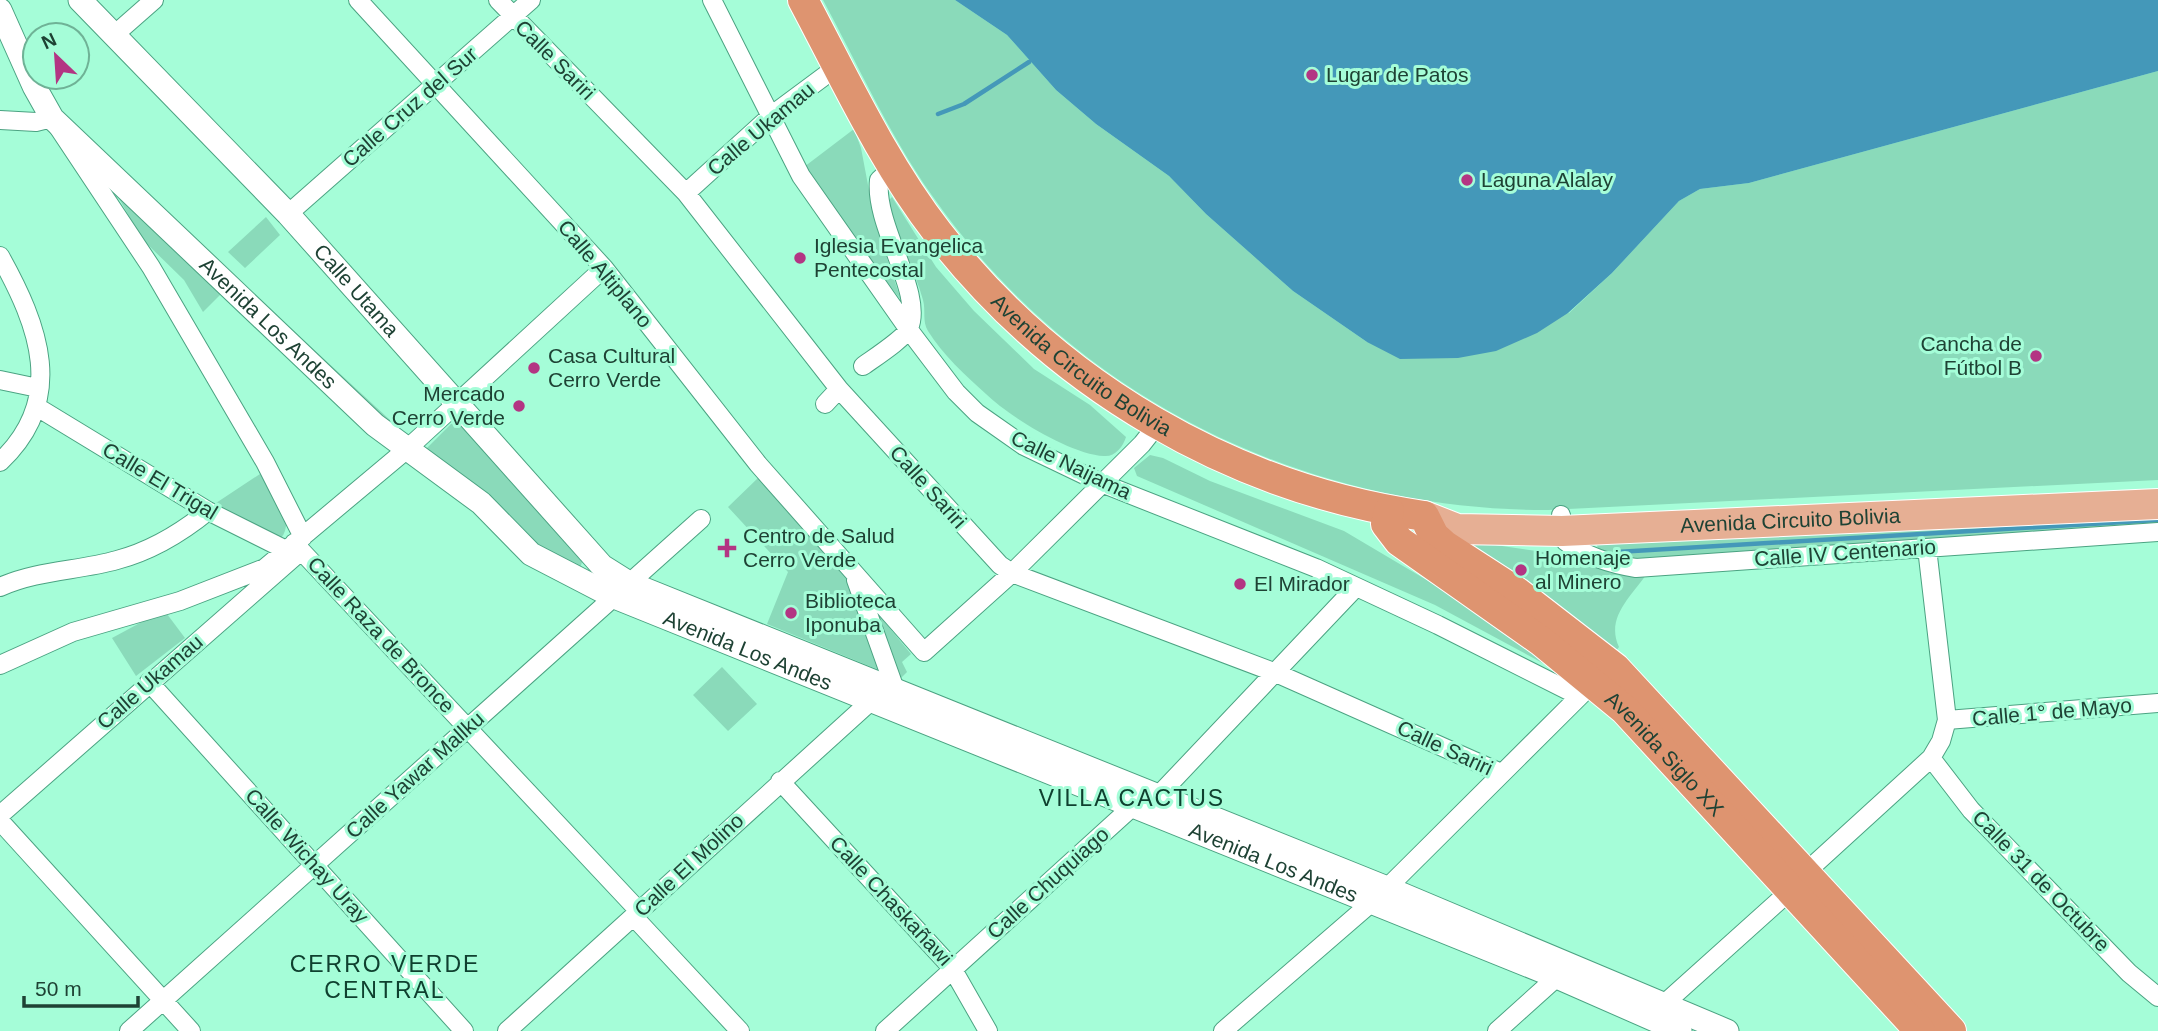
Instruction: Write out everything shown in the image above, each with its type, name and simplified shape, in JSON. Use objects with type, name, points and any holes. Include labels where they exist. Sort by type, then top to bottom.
[{"type":"highway","name":"Avenida Circuito Bolivia","points":[[803,0],[893,167],[937,232],[979,282],[1030,335],[1100,388],[1157,425],[1276,479],[1389,511],[1424,516]]},
{"type":"highway","name":"Avenida Siglo XX","points":[[1389,511],[1387,524],[1399,541],[1587,689],[1625,710],[1951,1031]]},
{"type":"highway","name":"Avenida Siglo XX","points":[[1424,516],[1434,536],[1444,545],[1518,593],[1615,668],[1798,881],[1908,1025]]},
{"type":"main road","name":"Avenida Circuito Bolivia","points":[[1424,516],[1457,529],[2158,489]]},
{"type":"main road","name":"Avenida Circuito Bolivia","points":[[1561,523],[2158,504]]},
{"type":"street","name":"Calle Utama","points":[[80,0],[364,296],[456,404],[602,566],[620,590]]},
{"type":"street","points":[[113,36],[154,0]]},
{"type":"street","name":"Calle Altiplano","points":[[358,0],[604,268],[758,464],[923,652],[1012,573]]},
{"type":"street","name":"Calle Sariri","points":[[498,0],[685,193],[839,389],[1000,565],[1012,573],[1276,673],[1501,774]]},
{"type":"street","name":"Calle Cruz del Sur","points":[[288,214],[531,0]]},
{"type":"street","name":"Calle Naijama","points":[[712,0],[801,176],[956,392],[998,430],[1101,483],[1356,587],[1587,689]]},
{"type":"street","name":"Avenida Los Andes","points":[[0,10],[34,86],[52,118],[375,425],[481,503],[531,554],[872,700],[1132,807],[1379,895],[1727,1031]]},
{"type":"street","name":"Calle Ukamau","points":[[685,193],[772,115],[838,66]]},
{"type":"street","points":[[0,120],[36,122],[52,118]]},
{"type":"street","name":"Calle Raza de Bronce","points":[[52,118],[158,278],[265,462],[296,545],[468,727],[740,1031]]},
{"type":"street","points":[[863,366],[909,330],[914,309],[883,218],[878,193],[879,180],[893,167]]},
{"type":"street","points":[[0,256],[36,331],[40,357],[37,407],[29,430],[0,462]]},
{"type":"street","name":"Calle Ukamau","points":[[0,814],[149,682],[296,545],[406,450],[604,268]]},
{"type":"street","points":[[0,380],[38,388]]},
{"type":"street","points":[[825,404],[839,389]]},
{"type":"street","name":"Calle El Trigal","points":[[37,407],[208,511],[296,545]]},
{"type":"street","points":[[1012,573],[1142,444],[1157,425]]},
{"type":"street","points":[[0,587],[45,572],[117,560],[149,549],[186,529],[208,511]]},
{"type":"street","name":"Calle Yawar Mallku","points":[[129,1031],[701,519]]},
{"type":"street","name":"Calle IV Centenario","points":[[1561,523],[1564,541],[1573,548],[1622,566],[1636,568],[2158,533]]},
{"type":"street","points":[[0,665],[73,632],[245,578],[265,568],[296,545]]},
{"type":"street","points":[[1663,1005],[1931,758],[1941,741],[1947,720],[1927,548]]},
{"type":"street","points":[[853,570],[896,692]]},
{"type":"street","name":"Calle Chuquiago","points":[[885,1031],[1132,807],[1157,797],[1356,587]]},
{"type":"street","name":"Avenida Los Andes","points":[[620,590],[896,692],[1157,797],[1680,1031]]},
{"type":"street","name":"Calle Wichay Uray","points":[[149,682],[464,1031]]},
{"type":"street","points":[[1223,1031],[1379,895],[1587,689]]},
{"type":"street","name":"Calle El Molino","points":[[507,1031],[872,700]]},
{"type":"street","name":"Calle 1° de Mayo","points":[[1947,720],[2158,703]]},
{"type":"street","name":"Calle 31 de Octubre","points":[[1931,758],[1971,810],[2120,963],[2158,997]]},
{"type":"street","name":"Calle Chaskañawi","points":[[780,781],[953,968],[989,1031]]},
{"type":"street","points":[[0,821],[191,1031]]},
{"type":"street","points":[[1497,1031],[1557,977]]},
{"type":"green space","points":[[823,0],[955,0],[1007,35],[1056,90],[1096,124],[1169,176],[1206,214],[1293,291],[1367,342],[1569,313],[1612,273],[1679,201],[1700,189],[1749,183],[2158,71],[2158,480],[1548,510],[1457,505],[1369,489],[1283,464],[1201,428],[1124,383],[1052,329],[988,266],[916,171]]},
{"type":"green space","points":[[854,129],[861,148],[875,222],[901,300],[840,221],[804,167]]},
{"type":"green space","points":[[117,195],[222,293],[203,312],[184,280],[142,239]]},
{"type":"green space","points":[[892,197],[936,267],[974,311],[1034,369],[1090,405],[1126,437],[1118,451],[1108,456],[1090,454],[1041,433],[997,403],[947,356],[926,327],[920,289],[888,216],[887,202]]},
{"type":"green space","points":[[266,217],[280,235],[245,268],[228,252]]},
{"type":"green space","points":[[231,273],[403,432],[400,436]]},
{"type":"green space","points":[[460,421],[580,558],[580,569],[539,550],[426,449],[451,424]]},
{"type":"green space","points":[[1150,455],[1163,458],[1210,481],[1344,531],[1474,608],[1561,673],[1435,605],[1137,476],[1134,468]]},
{"type":"green space","points":[[266,470],[285,514],[285,531],[281,538],[213,505]]},
{"type":"green space","points":[[758,478],[846,572],[881,666],[879,670],[767,624],[788,572],[728,507]]},
{"type":"green space","points":[[2158,514],[2158,527],[1639,561],[1598,549],[1597,545]]},
{"type":"green space","points":[[1461,540],[1578,557],[1611,573],[1648,572],[1618,616],[1615,626],[1619,647],[1612,656]]},
{"type":"green space","points":[[873,608],[911,654],[902,662],[907,672],[899,680]]},
{"type":"green space","points":[[164,610],[185,638],[136,676],[112,638]]},
{"type":"green space","points":[[722,667],[757,704],[728,731],[693,695]]},
{"type":"water","name":"Laguna Alalay","points":[[955,0],[2158,0],[2158,71],[1749,183],[1700,189],[1679,201],[1612,273],[1568,313],[1537,333],[1496,351],[1458,358],[1400,359],[1367,342],[1293,291],[1206,214],[1169,176],[1096,124],[1056,90],[1007,35]]},
{"type":"waterway","points":[[938,114],[964,104],[1029,62]]},
{"type":"waterway","points":[[1617,552],[2158,520]]},
{"type":"place","name":"Lugar de Patos","points":[[1312,75]]},
{"type":"place","name":"Laguna Alalay","points":[[1467,180]]},
{"type":"place","name":"Iglesia Evangelica Pentecostal","points":[[800,258]]},
{"type":"place","name":"Cancha de Fútbol B","points":[[2036,356]]},
{"type":"place","name":"Casa Cultural Cerro Verde","points":[[534,368]]},
{"type":"place","name":"Mercado Cerro Verde","points":[[519,406]]},
{"type":"place","name":"Centro de Salud Cerro Verde","points":[[727,548]]},
{"type":"place","name":"Homenaje al Minero","points":[[1521,570]]},
{"type":"place","name":"El Mirador","points":[[1240,584]]},
{"type":"place","name":"Biblioteca Iponuba","points":[[791,613]]},
{"type":"district","name":"VILLA CACTUS","points":[[1132,798]]},
{"type":"district","name":"CERRO VERDE CENTRAL","points":[[385,977]]}]
